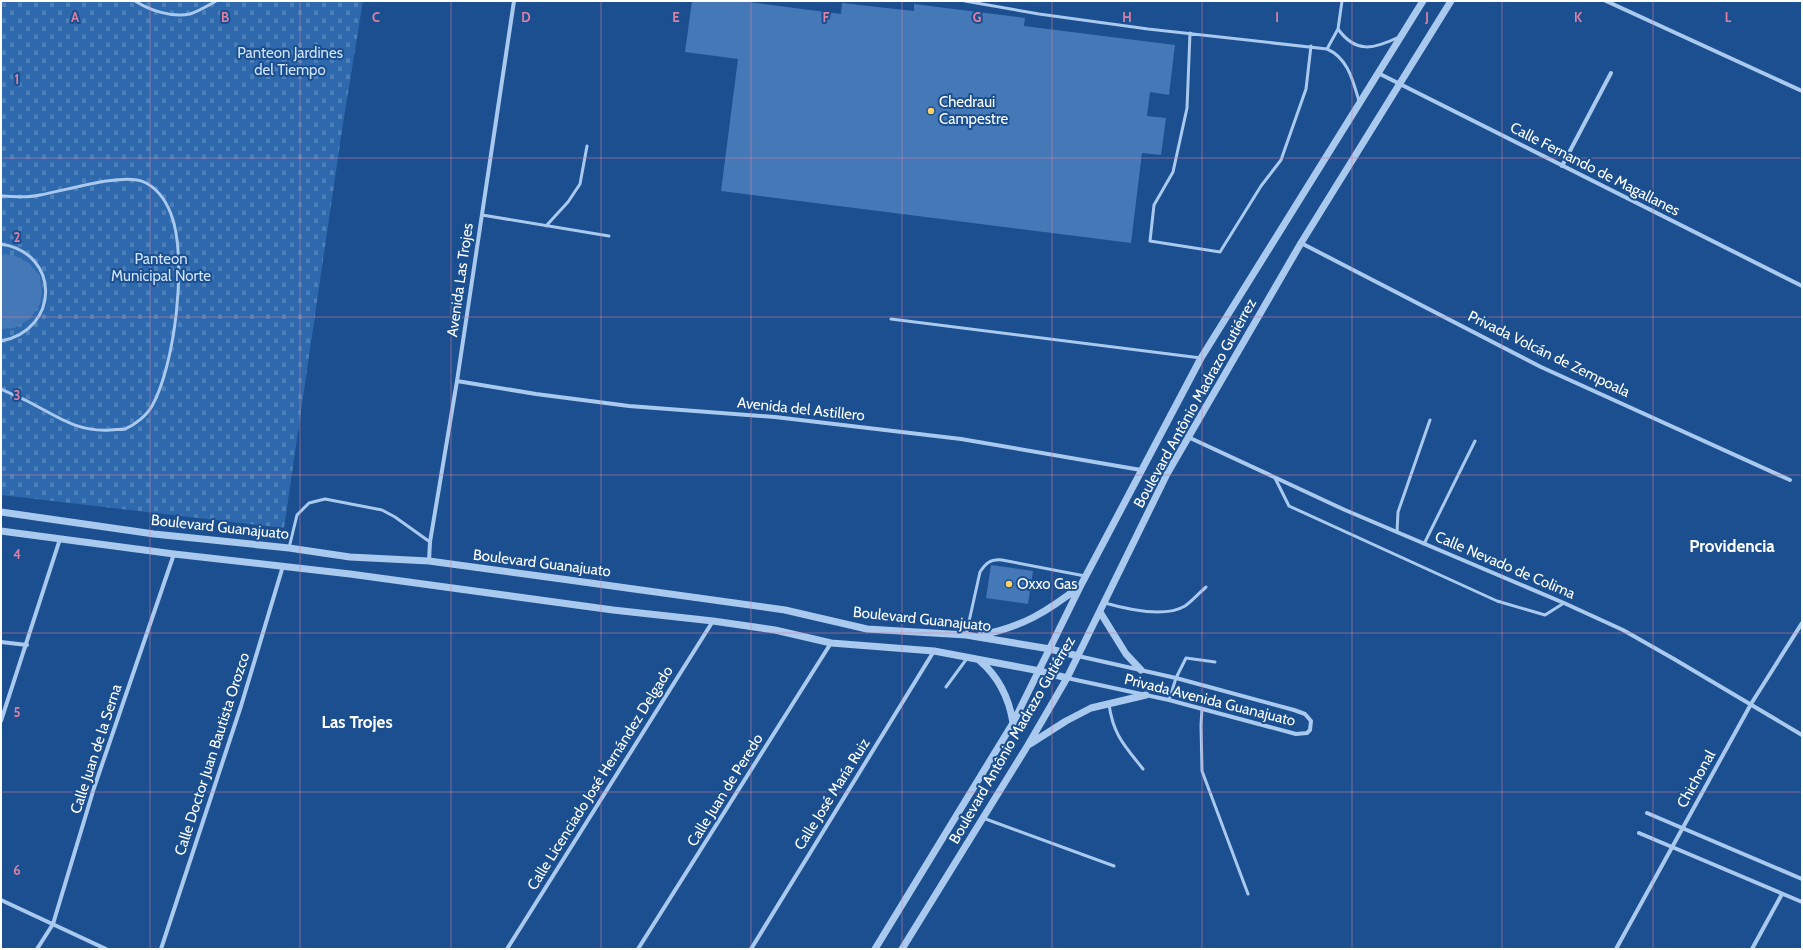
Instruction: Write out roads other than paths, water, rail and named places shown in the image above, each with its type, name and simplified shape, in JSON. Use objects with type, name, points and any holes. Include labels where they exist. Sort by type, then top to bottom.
[{"type":"street","name":"Avenida Las Trojes","points":[[429,562],[430,542],[457,380],[514,1]]},
{"type":"street","name":"Boulevard Antônio Madrazo Gutiérrez","points":[[875,949],[1013,723],[1040,671],[1081,585],[1201,358],[1423,1]]},
{"type":"street","name":"Boulevard Antônio Madrazo Gutiérrez","points":[[902,949],[1028,745],[1067,678],[1167,474],[1301,243],[1398,84],[1451,1]]},
{"type":"street","points":[[1606,1],[1802,91]]},
{"type":"street","name":"Calle Fernando de Magallanes","points":[[1378,73],[1802,286]]},
{"type":"street","points":[[1562,166],[1611,73]]},
{"type":"street","name":"Privada Volcán de Zempoala","points":[[1301,243],[1541,367],[1790,480]]},
{"type":"street","name":"Avenida del Astillero","points":[[457,380],[536,394],[629,406],[775,416],[961,438],[1141,470]]},
{"type":"street","name":"Calle Nevado de Colima","points":[[1188,438],[1424,544],[1564,603],[1623,630],[1802,735]]},
{"type":"street","name":"Boulevard Guanajuato","points":[[1,512],[154,534],[290,548],[350,557],[429,562],[785,610],[867,629],[976,636],[1050,649],[1078,656]]},
{"type":"street","name":"Boulevard Guanajuato","points":[[1,531],[174,554],[283,566],[613,610],[713,621],[775,630],[831,643],[934,651],[1040,671],[1067,678]]},
{"type":"street","points":[[1,721],[60,539]]},
{"type":"street","name":"Calle Juan de la Serna","points":[[37,949],[53,924],[94,788],[174,554]]},
{"type":"street","name":"Calle Doctor Juan Bautista Orozco","points":[[161,949],[239,713],[283,566]]},
{"type":"street","points":[[976,636],[1013,628],[1030,620],[1060,602],[1081,585]]},
{"type":"street","points":[[1100,612],[1126,654],[1141,670]]},
{"type":"street","name":"Calle Licenciado José Hernández Delgado","points":[[509,948],[713,621]]},
{"type":"street","name":"Chichonal","points":[[1616,949],[1751,704],[1802,623]]},
{"type":"street","points":[[1,642],[27,644]]},
{"type":"street","name":"Calle Juan de Peredo","points":[[638,949],[831,643]]},
{"type":"street","name":"Calle José María Ruiz","points":[[751,949],[934,651]]},
{"type":"street","name":"Privada Avenida Guanajuato","points":[[1067,678],[1169,700],[1296,734],[1307,733],[1312,726],[1308,717],[1294,710],[1176,678],[1078,656]]},
{"type":"street","points":[[979,660],[990,669],[1003,689],[1013,723]]},
{"type":"street","points":[[1028,745],[1079,713],[1109,702],[1146,695]]},
{"type":"street","points":[[1647,812],[1682,829],[1802,879]]},
{"type":"street","points":[[1639,834],[1802,902]]},
{"type":"street","points":[[1752,949],[1782,894]]},
{"type":"street","points":[[1,900],[106,949]]},
{"type":"lane","points":[[134,1],[158,12],[173,14],[188,14],[216,1]]},
{"type":"lane","points":[[966,1],[1039,14],[1327,49],[1337,53],[1345,63],[1360,103]]},
{"type":"lane","points":[[1327,49],[1338,29],[1342,1]]},
{"type":"lane","points":[[1338,29],[1346,40],[1356,45],[1366,47],[1385,44],[1402,35]]},
{"type":"lane","points":[[1190,33],[1187,108],[1173,172],[1154,205],[1150,241],[1220,252],[1262,186],[1281,160],[1306,89],[1312,46]]},
{"type":"lane","points":[[546,226],[568,202],[580,184],[587,146]]},
{"type":"lane","points":[[1,196],[39,196],[84,185],[118,180],[134,180],[144,182],[155,190],[164,200],[171,215],[177,240],[178,310],[167,368],[152,406],[141,420],[125,429],[105,430],[80,428],[62,421],[31,403],[1,389]]},
{"type":"lane","points":[[482,215],[608,236]]},
{"type":"lane","points":[[1,244],[12,246],[31,257],[43,276],[46,287],[46,298],[43,309],[34,323],[22,334],[1,341]]},
{"type":"lane","points":[[891,320],[1201,358]]},
{"type":"lane","points":[[1397,532],[1398,512],[1430,420]]},
{"type":"lane","points":[[1424,544],[1475,441]]},
{"type":"lane","points":[[1275,477],[1289,506],[1496,601],[1545,615],[1564,603]]},
{"type":"lane","points":[[290,548],[296,515],[309,503],[325,499],[382,510],[395,517],[430,542]]},
{"type":"lane","points":[[966,635],[980,572],[985,564],[990,561],[1008,561],[1086,576]]},
{"type":"lane","points":[[1105,603],[1129,609],[1169,611],[1184,606],[1206,587]]},
{"type":"lane","points":[[946,687],[968,658]]},
{"type":"lane","points":[[1169,700],[1176,678],[1186,658],[1215,662]]},
{"type":"lane","points":[[1109,702],[1111,720],[1119,739],[1143,769]]},
{"type":"lane","points":[[1202,709],[1200,724],[1202,771],[1248,894]]},
{"type":"lane","points":[[983,818],[1114,866]]},
{"type":"place","name":"Chedraui Campestre","points":[[931,111]]},
{"type":"place","name":"Oxxo Gas","points":[[1009,584]]},
{"type":"district","name":"Providencia","points":[[1732,546]]},
{"type":"district","name":"Las Trojes","points":[[357,722]]},
{"type":"park label","name":"Panteon Jardines del Tiempo","points":[[290,62]]},
{"type":"park label","name":"Panteon Municipal Norte","points":[[161,268]]}]
